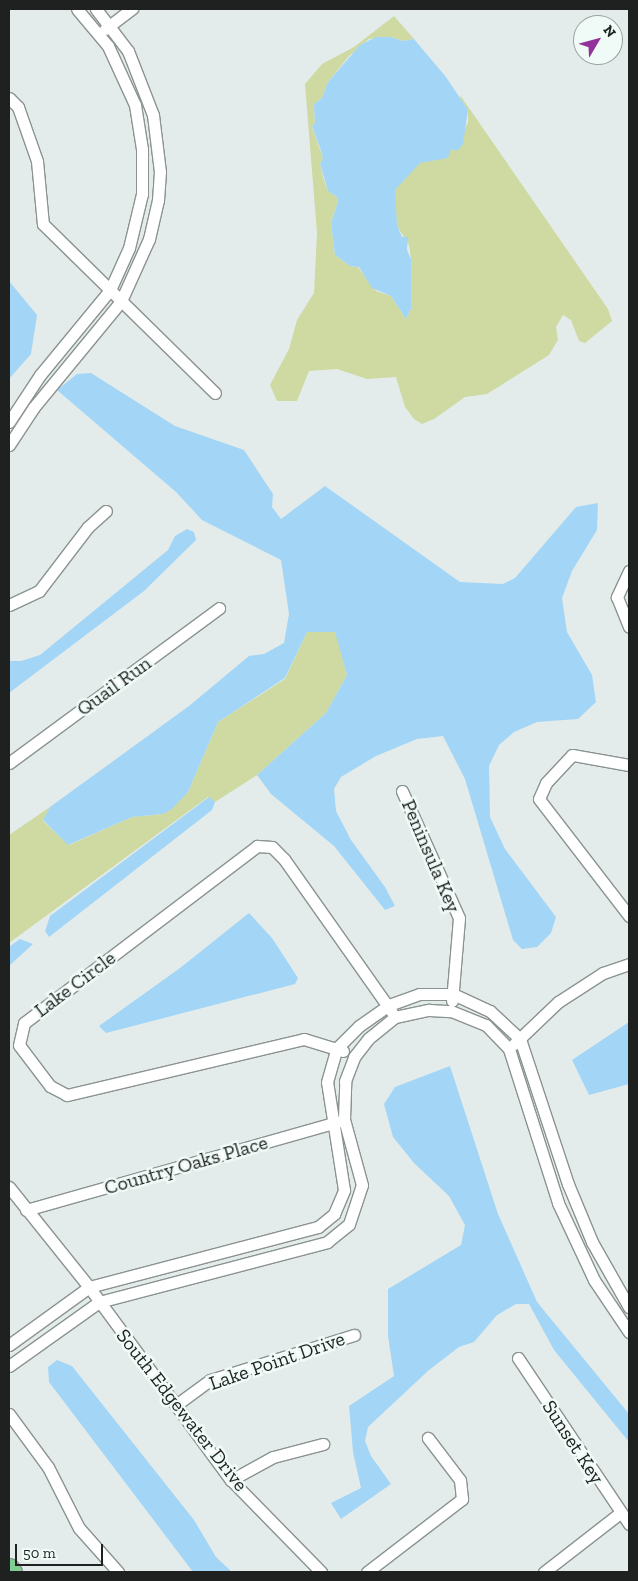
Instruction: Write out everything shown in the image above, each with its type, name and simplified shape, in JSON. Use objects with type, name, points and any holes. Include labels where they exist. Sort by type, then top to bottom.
[{"type":"main road","points":[[9,1568],[12,1572]]},
{"type":"street","points":[[9,422],[47,366],[110,290],[138,220],[142,194],[142,149],[135,105],[124,76],[99,34],[77,9]]},
{"type":"street","points":[[9,445],[59,375],[121,301],[149,240],[158,200],[157,146],[153,115],[141,79],[111,25],[96,9]]},
{"type":"street","points":[[99,34],[132,9]]},
{"type":"street","points":[[9,98],[18,107],[37,161],[43,224],[215,393]]},
{"type":"street","points":[[142,149],[157,146]]},
{"type":"street","points":[[47,366],[59,375]]},
{"type":"street","points":[[9,604],[39,592],[88,527],[106,511]]},
{"type":"street","points":[[629,571],[617,598],[629,627]]},
{"type":"street","name":"Quail Run","points":[[9,763],[220,608]]},
{"type":"street","points":[[629,765],[572,755],[546,783],[539,799],[629,916]]},
{"type":"street","name":"Peninsula Key","points":[[402,791],[458,918],[451,1011]]},
{"type":"street","name":"Lake Circle","points":[[354,1056],[337,1048],[304,1039],[67,1095],[50,1086],[19,1045],[24,1023],[257,846],[272,847],[284,859],[389,1005],[395,1018]]},
{"type":"street","points":[[509,1049],[558,1002],[603,973],[629,964]]},
{"type":"street","points":[[9,1346],[89,1287],[318,1227],[334,1214],[344,1190],[343,1168],[332,1124],[327,1082],[337,1048],[359,1026],[389,1005],[419,994],[453,994],[490,1011],[520,1039],[568,1184],[592,1242],[629,1308],[619,1317]]},
{"type":"street","points":[[9,1366],[99,1302],[327,1242],[349,1224],[362,1185],[344,1119],[346,1081],[354,1056],[369,1038],[395,1018],[429,1010],[451,1011],[486,1025],[509,1049],[558,1203],[594,1280],[629,1332]]},
{"type":"street","name":"Country Oaks Place","points":[[26,1210],[332,1124],[344,1119]]},
{"type":"street","name":"South Edgewater Drive","points":[[9,1187],[89,1287],[232,1480],[321,1572]]},
{"type":"street","points":[[340,1200],[355,1206]]},
{"type":"street","name":"Lake Point Drive","points":[[176,1405],[210,1380],[354,1335]]},
{"type":"street","name":"Sunset Key","points":[[518,1358],[629,1524]]},
{"type":"street","points":[[9,1414],[48,1466],[79,1528],[118,1572]]},
{"type":"street","points":[[367,1572],[462,1499],[460,1480],[428,1438]]},
{"type":"street","points":[[232,1480],[273,1457],[323,1444]]},
{"type":"street","points":[[544,1572],[620,1513]]},
{"type":"green space","points":[[394,16],[414,39],[403,41],[390,37],[369,39],[349,56],[328,82],[322,98],[314,104],[315,123],[312,127],[323,158],[320,164],[323,177],[328,191],[337,197],[338,202],[331,223],[335,255],[350,266],[358,267],[376,291],[391,296],[406,319],[411,309],[411,259],[409,245],[397,226],[393,196],[397,184],[403,182],[412,168],[420,162],[447,158],[450,149],[457,147],[468,122],[468,110],[461,103],[460,95],[608,309],[612,321],[585,343],[579,341],[571,320],[563,315],[556,327],[558,340],[549,355],[487,394],[465,397],[434,419],[422,424],[414,419],[405,407],[396,377],[367,379],[337,369],[309,371],[297,401],[277,401],[270,385],[289,349],[297,320],[314,293],[317,233],[305,84],[322,64],[354,47]]},
{"type":"green space","points":[[307,632],[336,632],[347,675],[326,713],[257,775],[215,802],[208,797],[9,943],[9,835],[50,807],[43,821],[69,845],[132,817],[163,814],[188,792],[218,722],[285,679]]},
{"type":"water","points":[[376,37],[390,37],[403,41],[414,39],[446,77],[468,110],[463,144],[457,151],[451,149],[448,158],[420,163],[395,190],[397,225],[402,237],[408,237],[407,250],[411,259],[411,309],[406,319],[391,296],[372,288],[359,267],[350,266],[335,255],[331,223],[338,202],[337,197],[328,191],[320,164],[323,158],[312,126],[315,123],[314,104],[322,98],[328,82],[360,45]]},
{"type":"water","points":[[9,281],[37,315],[31,354],[9,379]]},
{"type":"water","points":[[91,373],[175,426],[244,450],[273,494],[272,507],[281,519],[325,486],[460,582],[503,584],[515,578],[576,507],[598,503],[597,530],[572,571],[562,598],[567,632],[592,675],[596,702],[578,719],[537,722],[514,732],[499,745],[489,766],[490,817],[505,849],[556,917],[551,933],[537,947],[522,949],[513,940],[465,779],[443,736],[417,739],[376,756],[341,777],[334,789],[336,811],[351,840],[385,887],[395,906],[385,910],[334,846],[271,794],[257,775],[326,713],[347,675],[335,632],[307,632],[285,678],[218,722],[188,792],[172,809],[163,814],[132,817],[68,845],[43,820],[50,807],[189,706],[249,656],[264,654],[284,643],[289,614],[281,560],[202,520],[176,492],[57,390],[77,374]]},
{"type":"water","points":[[187,529],[194,532],[196,540],[144,591],[9,693],[9,661],[21,661],[40,655],[168,550],[175,536]]},
{"type":"water","points":[[209,797],[215,802],[212,810],[49,937],[45,931],[50,916]]},
{"type":"water","points":[[249,913],[272,938],[298,978],[295,984],[106,1033],[99,1026],[180,968]]},
{"type":"water","points":[[20,939],[33,944],[9,966],[9,947]]},
{"type":"water","points":[[629,1022],[629,1084],[589,1095],[572,1060]]},
{"type":"water","points":[[450,1066],[498,1214],[537,1302],[629,1414],[629,1442],[554,1350],[529,1304],[516,1304],[497,1315],[474,1342],[459,1347],[429,1370],[368,1427],[365,1441],[371,1456],[391,1484],[341,1519],[331,1503],[361,1488],[353,1452],[349,1406],[394,1376],[388,1336],[388,1289],[461,1245],[465,1225],[449,1196],[414,1163],[393,1137],[384,1104],[395,1087]]},
{"type":"water","points":[[57,1360],[72,1366],[194,1520],[216,1557],[232,1572],[193,1572],[49,1382],[48,1367]]}]
